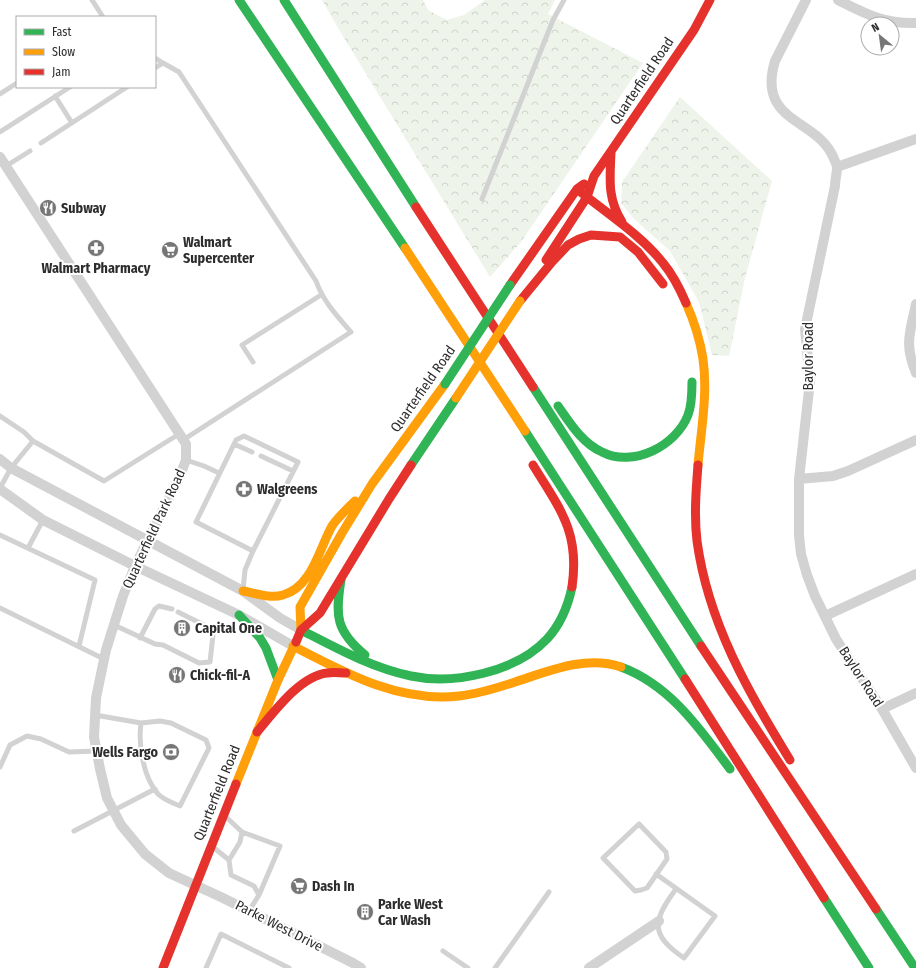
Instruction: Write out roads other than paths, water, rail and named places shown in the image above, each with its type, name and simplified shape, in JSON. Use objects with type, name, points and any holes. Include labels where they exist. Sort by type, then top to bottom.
[{"type":"main road","points":[[235,0],[299,89]]},
{"type":"main road","points":[[240,0],[431,286],[693,691],[869,968]]},
{"type":"main road","points":[[284,0],[455,268],[724,682],[915,967]]},
{"type":"main road","points":[[291,0],[296,20]]},
{"type":"main road","name":"Quarterfield Road","points":[[163,968],[278,680],[301,630],[320,612],[390,499],[582,209],[594,176],[694,30],[710,0]]},
{"type":"main road","points":[[611,152],[610,194],[612,204],[627,229]]},
{"type":"main road","name":"Quarterfield Road","points":[[301,630],[300,607],[372,484],[445,384],[577,189],[594,176]]},
{"type":"main road","points":[[577,189],[627,229],[657,256],[672,275],[694,322],[701,345],[704,368],[704,395],[696,510],[697,539],[708,596],[716,620],[728,646],[763,714],[794,766]]},
{"type":"main road","points":[[570,200],[582,209]]},
{"type":"main road","points":[[608,228],[632,247],[648,264],[666,289]]},
{"type":"main road","points":[[520,301],[563,249],[572,243],[589,235],[601,234],[619,237]]},
{"type":"main road","points":[[455,268],[548,394],[586,442],[600,452],[630,458],[647,455],[672,440],[680,430],[688,415],[691,403],[692,376]]},
{"type":"main road","points":[[431,286],[505,418]]},
{"type":"main road","points":[[301,630],[352,656],[383,669],[413,676],[441,678],[469,676],[490,671],[508,665],[529,654],[541,645],[560,623],[567,607],[572,587],[574,568],[573,549],[569,529],[564,516],[529,459]]},
{"type":"main road","points":[[243,591],[272,596],[292,592],[301,584],[337,520],[372,484]]},
{"type":"main road","points":[[341,580],[337,603],[339,623],[343,632],[356,649],[383,669]]},
{"type":"main road","points":[[239,615],[260,638],[266,648],[278,680]]},
{"type":"main road","points":[[293,646],[377,687],[402,694],[422,696],[444,697],[489,691],[559,667],[582,663],[602,663],[624,667],[643,675],[660,687],[678,703],[706,737],[733,774]]},
{"type":"main road","points":[[257,732],[305,682],[326,673],[347,673]]},
{"type":"main road","points":[[746,792],[850,938]]},
{"type":"main road","points":[[818,805],[915,967]]},
{"type":"street","points":[[806,0],[775,61],[772,72],[771,82],[777,103],[783,112],[827,145],[832,152],[837,167],[916,139]]},
{"type":"street","points":[[838,0],[874,18],[903,24],[916,23]]},
{"type":"street","name":"Quarterfield Park Road","points":[[0,157],[186,444],[186,460],[180,478],[135,566],[123,596],[104,659],[96,698],[94,738],[107,798],[121,825],[145,854],[169,873],[196,885]]},
{"type":"street","name":"Baylor Road","points":[[837,167],[805,329],[810,381],[800,479],[799,535],[801,554],[815,596],[836,639],[882,709],[916,768]]},
{"type":"street","points":[[916,304],[908,340],[911,360],[916,373]]},
{"type":"street","points":[[800,479],[833,476],[848,471],[916,440]]},
{"type":"street","points":[[0,459],[11,468],[148,542],[243,591],[280,618],[301,630]]},
{"type":"street","points":[[0,488],[43,520],[135,566],[239,615],[293,646]]},
{"type":"street","points":[[825,616],[916,574]]},
{"type":"street","points":[[882,709],[916,693]]},
{"type":"street","name":"Parke West Drive","points":[[196,885],[353,962],[361,968]]},
{"type":"street","points":[[589,968],[658,921]]},
{"type":"lane","points":[[92,0],[102,16]]},
{"type":"lane","points":[[482,199],[553,20],[564,0]]},
{"type":"lane","points":[[0,416],[24,432],[33,441],[104,482],[181,437],[351,332],[321,295],[316,281],[179,72],[156,59]]},
{"type":"lane","points":[[156,67],[163,63]]},
{"type":"lane","points":[[0,94],[16,84]]},
{"type":"lane","points":[[0,132],[68,88]]},
{"type":"lane","points":[[42,143],[125,88]]},
{"type":"lane","points":[[55,96],[72,123]]},
{"type":"lane","points":[[6,166],[30,151]]},
{"type":"lane","points":[[253,362],[242,345],[321,295]]},
{"type":"lane","points":[[243,591],[245,570],[253,551],[298,462],[244,436],[239,437],[234,444],[196,522],[253,551]]},
{"type":"lane","points":[[0,488],[11,468],[33,441]]},
{"type":"lane","points":[[234,444],[252,452]]},
{"type":"lane","points":[[261,456],[293,471]]},
{"type":"lane","points":[[186,460],[220,473]]},
{"type":"lane","points":[[28,548],[43,520]]},
{"type":"lane","points":[[0,535],[95,580],[79,646]]},
{"type":"lane","points":[[140,638],[155,609],[159,606],[172,609]]},
{"type":"lane","points":[[0,608],[104,659]]},
{"type":"lane","points":[[114,625],[140,638],[155,644],[163,645],[200,662],[210,662],[213,635],[210,628],[178,612]]},
{"type":"lane","points":[[95,715],[141,723],[160,721],[171,723],[206,740],[208,748],[180,806],[163,798],[155,789],[145,767],[142,755],[139,739],[141,723]]},
{"type":"lane","points":[[0,767],[10,746],[27,736],[41,739],[69,752],[96,751]]},
{"type":"lane","points":[[74,831],[155,789]]},
{"type":"lane","points":[[224,815],[242,832],[280,846],[258,895],[249,911]]},
{"type":"lane","points":[[639,824],[666,852],[667,859],[656,874],[647,888],[635,890],[603,858],[639,824]]},
{"type":"lane","points":[[228,860],[240,842],[242,832]]},
{"type":"lane","points":[[212,846],[228,860],[231,875],[254,886],[258,895]]},
{"type":"lane","points":[[656,874],[714,916],[684,958],[670,948],[662,939],[659,930],[658,921],[667,902],[676,889]]},
{"type":"lane","points":[[495,968],[549,892]]},
{"type":"lane","points":[[213,968],[207,967],[221,934],[288,968]]},
{"type":"lane","points":[[443,951],[468,968]]},
{"type":"place","name":"Subway","points":[[48,208]]},
{"type":"place","name":"Walmart Pharmacy","points":[[96,248]]},
{"type":"place","name":"Walmart Supercenter","points":[[170,250]]},
{"type":"place","name":"Walgreens","points":[[244,489]]},
{"type":"place","name":"Capital One","points":[[182,628]]},
{"type":"place","name":"Chick-fil-A","points":[[177,675]]},
{"type":"place","name":"Wells Fargo","points":[[171,752]]},
{"type":"place","name":"Dash In","points":[[299,886]]},
{"type":"place","name":"Parke West Car Wash","points":[[365,912]]}]
